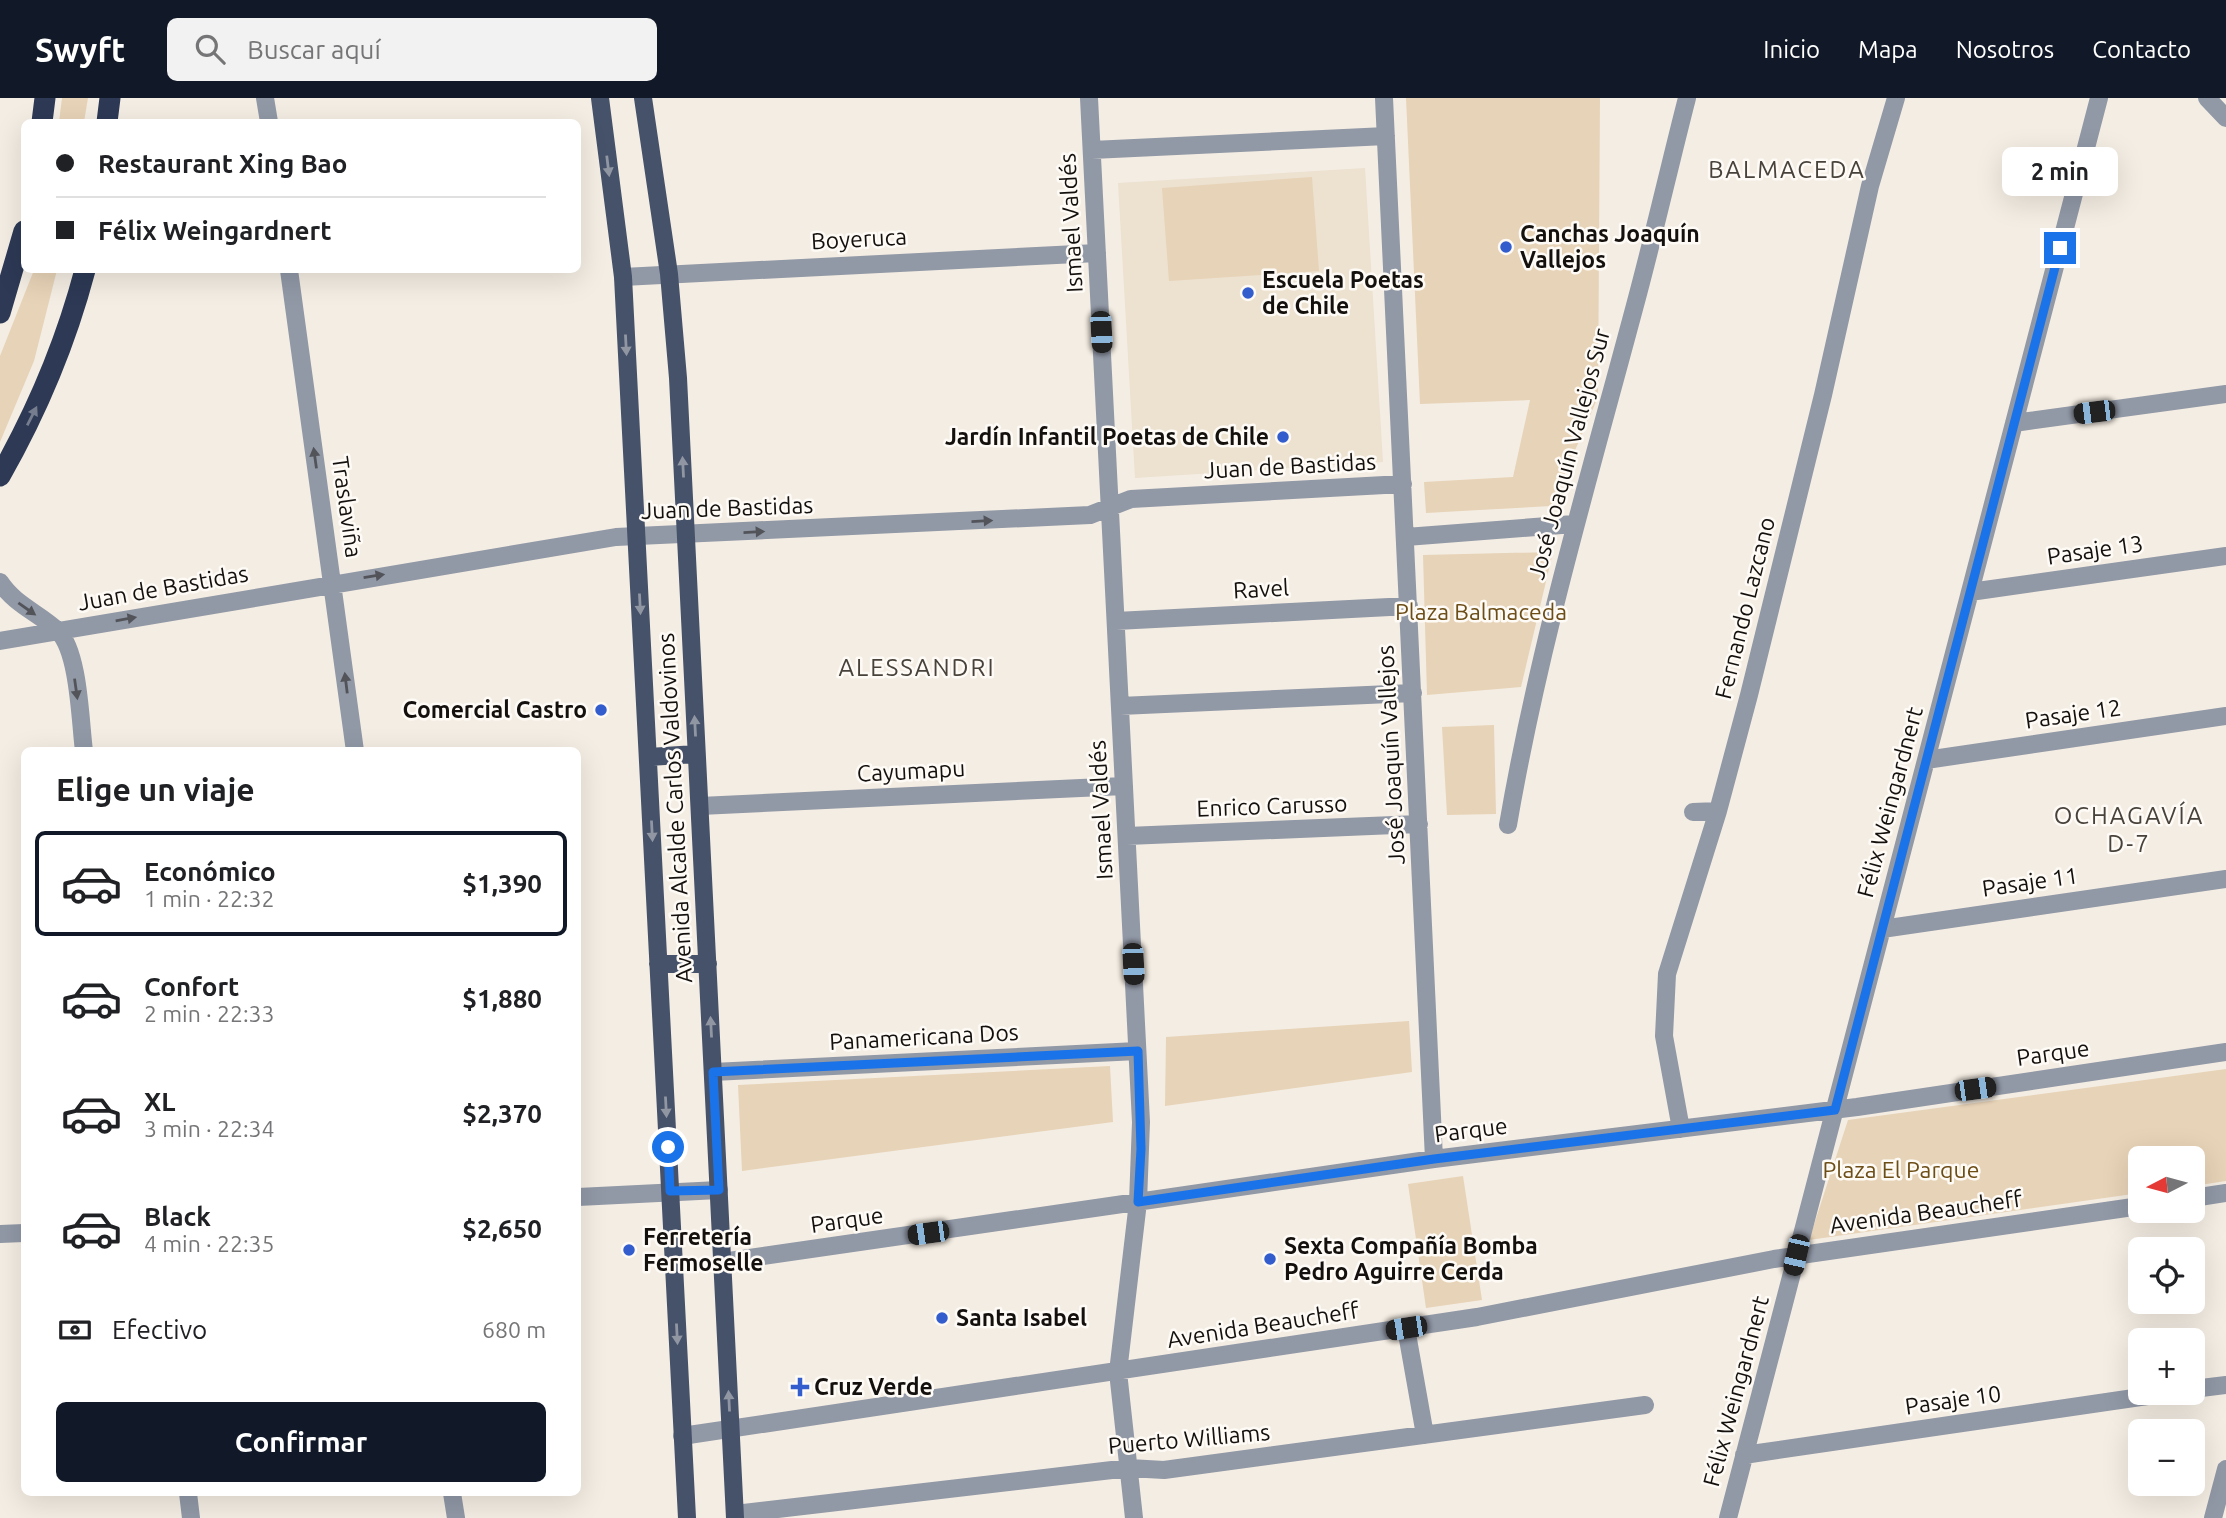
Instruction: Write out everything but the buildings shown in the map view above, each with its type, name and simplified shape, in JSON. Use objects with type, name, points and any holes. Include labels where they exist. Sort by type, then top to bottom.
[{"type":"highway","points":[[42,119],[44,98]]},
{"type":"highway","points":[[107,119],[110,98]]},
{"type":"highway","points":[[0,313],[21,241]]},
{"type":"highway","points":[[0,476],[38,405],[57,358],[84,273]]},
{"type":"main road","name":"Avenida Alcalde Carlos Valdovinos","points":[[600,98],[623,277],[687,1518]]},
{"type":"main road","name":"Avenida Alcalde Carlos Valdovinos","points":[[643,98],[669,274],[686,535],[735,1516]]},
{"type":"main road","points":[[649,757],[696,754]]},
{"type":"main road","points":[[658,964],[708,964]]},
{"type":"street","points":[[265,98],[268,119]]},
{"type":"street","name":"Ismael Valdés","points":[[1089,98],[1141,1135],[1138,1202],[1118,1372],[1135,1518]]},
{"type":"street","name":"José Joaquín Vallejos","points":[[1384,98],[1434,1159]]},
{"type":"street","name":"José Joaquín Vallejos Sur","points":[[1508,825],[1528,712],[1574,524],[1635,308],[1687,98]]},
{"type":"street","name":"Fernando Lazcano","points":[[1681,1129],[1664,1036],[1667,974],[1718,811],[1823,395],[1870,186],[1896,98]]},
{"type":"street","name":"Félix Weingardnert","points":[[1728,1518],[2099,98]]},
{"type":"street","points":[[2207,98],[2226,118]]},
{"type":"street","points":[[1092,150],[1386,136]]},
{"type":"street","name":"Boyeruca","points":[[623,277],[1097,253]]},
{"type":"street","name":"Traslaviña","points":[[289,273],[354,747]]},
{"type":"street","points":[[2014,423],[2226,394]]},
{"type":"street","name":"Juan de Bastidas","points":[[0,640],[332,582],[636,535],[686,535],[1090,515],[1131,499],[1403,484]]},
{"type":"street","points":[[1406,537],[1574,524]]},
{"type":"street","name":"Pasaje 13","points":[[1970,592],[2226,556]]},
{"type":"street","name":"Juan de Bastidas","points":[[0,582],[15,601],[58,631]]},
{"type":"street","name":"Ravel","points":[[1116,621],[1409,606]]},
{"type":"street","points":[[58,631],[70,652],[84,747]]},
{"type":"street","points":[[1120,706],[1413,693]]},
{"type":"street","name":"Pasaje 12","points":[[1926,760],[2226,716]]},
{"type":"street","name":"Cayumapu","points":[[700,806],[1124,786]]},
{"type":"street","points":[[1693,812],[1718,811]]},
{"type":"street","name":"Enrico Carusso","points":[[1127,836],[1419,824]]},
{"type":"street","name":"Pasaje 11","points":[[1882,929],[2226,879]]},
{"type":"street","name":"Panamericana Dos","points":[[713,1072],[1138,1051]]},
{"type":"street","name":"Parque","points":[[722,1262],[1434,1159],[1835,1110],[2226,1052]]},
{"type":"street","points":[[581,1198],[719,1190]]},
{"type":"street","points":[[2205,1196],[2226,1193]]},
{"type":"street","name":"Avenida Beaucheff","points":[[682,1436],[1477,1317],[1796,1255],[2128,1208]]},
{"type":"street","points":[[0,1234],[21,1233]]},
{"type":"street","points":[[1406,1328],[1425,1436]]},
{"type":"street","points":[[2205,1388],[2226,1385]]},
{"type":"street","name":"Pasaje 10","points":[[1744,1455],[2128,1399]]},
{"type":"street","name":"Puerto Williams","points":[[735,1516],[1129,1468],[1164,1470],[1645,1405]]},
{"type":"street","points":[[2213,1518],[2226,1468]]},
{"type":"street","points":[[188,1496],[191,1518]]},
{"type":"street","points":[[452,1496],[456,1518]]},
{"type":"shaded area","name":"Escuela Poetas de Chile","points":[[1365,168],[1383,462],[1135,478],[1118,183]]},
{"type":"green space","points":[[62,98],[88,98],[84,119],[59,119]]},
{"type":"green space","name":"Canchas Joaquín Vallejos","points":[[1406,98],[1600,98],[1598,397],[1551,506],[1426,513],[1424,482],[1513,477],[1530,400],[1420,404]]},
{"type":"green space","points":[[1312,177],[1319,271],[1169,281],[1162,188]]},
{"type":"green space","points":[[33,273],[56,273],[34,361],[0,442],[0,356]]},
{"type":"green space","name":"Plaza Balmaceda","points":[[1553,552],[1521,687],[1427,695],[1423,555]]},
{"type":"green space","points":[[1494,725],[1496,814],[1447,815],[1442,727]]},
{"type":"green space","points":[[1409,1021],[1412,1072],[1165,1106],[1166,1037]]},
{"type":"green space","points":[[1110,1066],[1113,1122],[742,1171],[738,1085]]},
{"type":"green space","name":"Plaza El Parque","points":[[2226,1069],[2226,1181],[2205,1184],[2205,1146],[2128,1146],[2128,1195],[1809,1240],[1848,1120]]},
{"type":"green space","points":[[1463,1176],[1482,1300],[1426,1308],[1408,1184]]},
{"type":"place","name":"Canchas Joaquín Vallejos","points":[[1506,247]]},
{"type":"place","name":"Escuela Poetas de Chile","points":[[1248,293]]},
{"type":"place","name":"Jardín Infantil Poetas de Chile","points":[[1283,437]]},
{"type":"place","name":"Comercial Castro","points":[[601,710]]},
{"type":"place","name":"Ferretería Fermoselle","points":[[629,1250]]},
{"type":"place","name":"Sexta Compañía Bomba Pedro Aguirre Cerda","points":[[1270,1259]]},
{"type":"place","name":"Santa Isabel","points":[[942,1318]]},
{"type":"place","name":"Cruz Verde","points":[[800,1387]]},
{"type":"district","name":"BALMACEDA","points":[[1787,170]]},
{"type":"district","name":"ALESSANDRI","points":[[917,668]]},
{"type":"district","name":"OCHAGAVÍA D-7","points":[[2129,830]]},
{"type":"route","points":[[668,1147],[670,1191],[719,1190],[713,1072],[1138,1051],[1141,1122],[1138,1202],[1434,1159],[1835,1110],[2060,248]]}]
